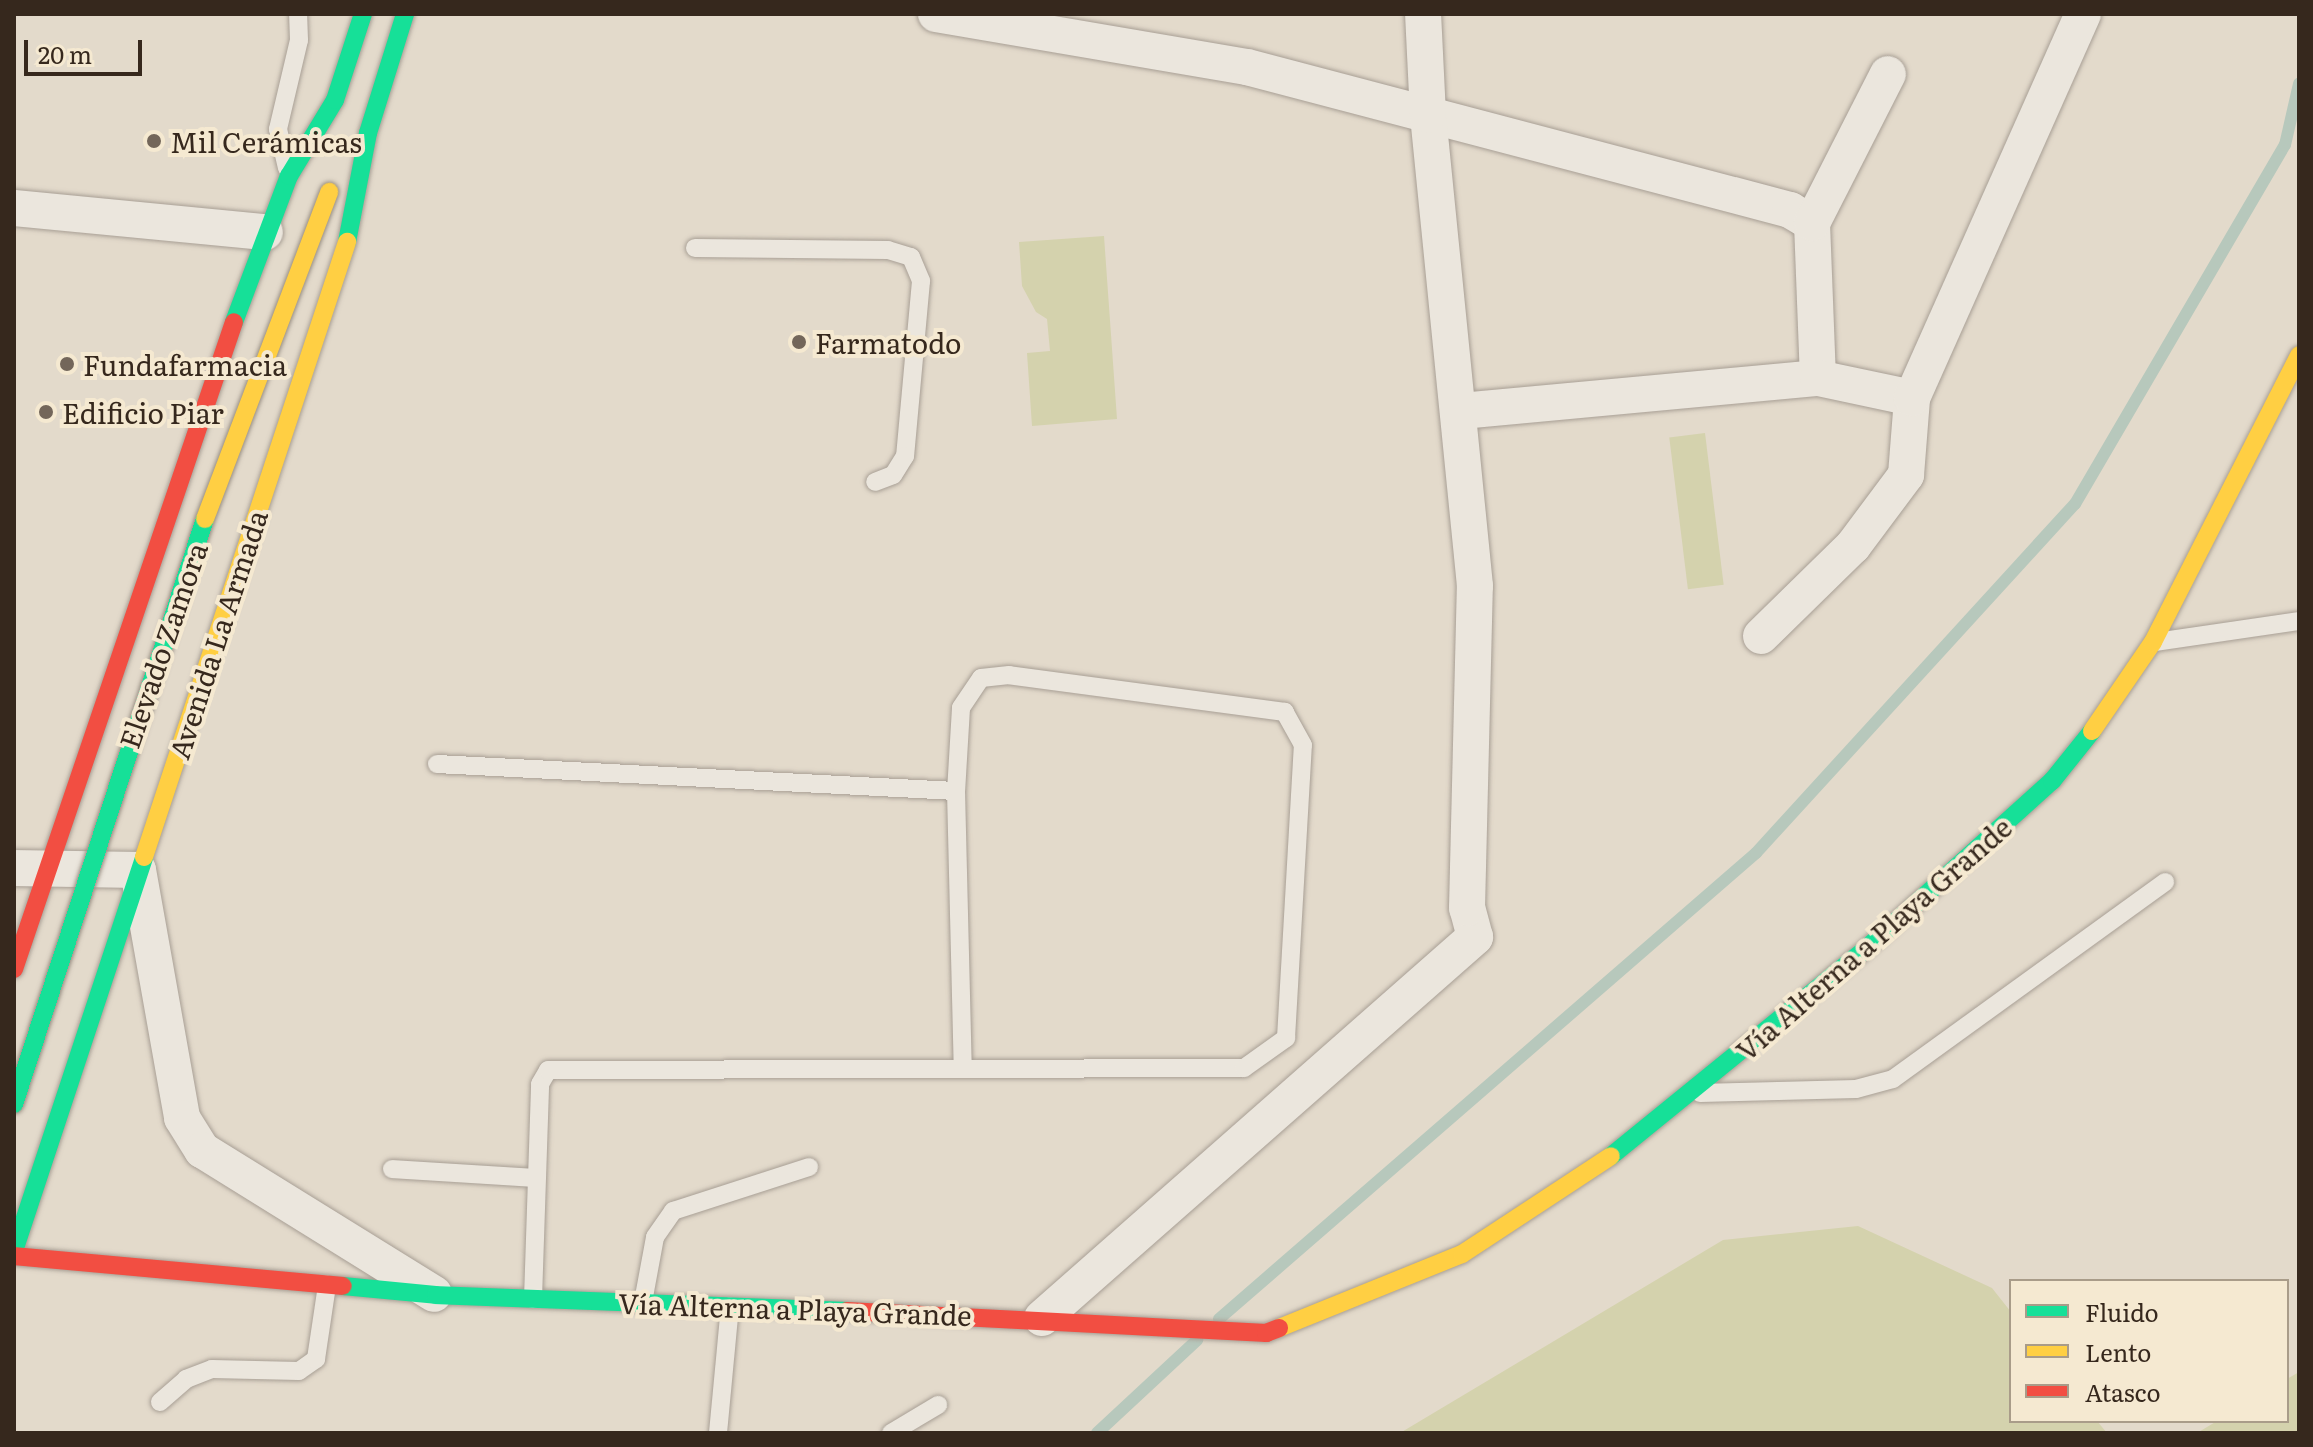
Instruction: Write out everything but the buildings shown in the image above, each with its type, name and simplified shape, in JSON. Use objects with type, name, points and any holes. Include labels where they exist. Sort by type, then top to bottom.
[{"type":"main road","points":[[14,969],[29,869],[265,232],[289,176],[335,100],[363,14]]},
{"type":"main road","name":"Avenida La Armada","points":[[14,1253],[350,233],[368,133],[405,14]]},
{"type":"main road","points":[[332,146],[335,100]]},
{"type":"main road","name":"Elevado Zamora","points":[[14,1104],[90,859],[201,532],[329,185],[368,133]]},
{"type":"main road","name":"Vía Alterna a Playa Grande","points":[[14,1253],[436,1295],[1042,1318],[1266,1333],[1462,1254],[1549,1200],[1693,1093],[1868,947],[2052,781],[2105,715],[2153,642],[2299,355]]},
{"type":"street","points":[[936,14],[1247,67],[1790,210],[1812,223]]},
{"type":"street","points":[[1042,1318],[1475,937],[1467,908],[1475,586],[1461,411],[1428,115],[1423,14]]},
{"type":"street","points":[[1761,636],[1853,546],[1906,475],[1912,398],[2083,14]]},
{"type":"street","points":[[1818,378],[1812,223],[1888,74]]},
{"type":"street","points":[[14,208],[265,232]]},
{"type":"street","points":[[1461,411],[1818,378],[1912,398]]},
{"type":"street","points":[[29,869],[138,870],[182,1118],[202,1150],[436,1295]]},
{"type":"lane","points":[[289,176],[278,129],[299,40],[298,14]]},
{"type":"lane","points":[[695,248],[888,250],[911,257],[921,281],[905,456],[893,475],[875,482]]},
{"type":"lane","points":[[2153,642],[2299,621]]},
{"type":"lane","points":[[533,1299],[540,1084],[548,1070],[1244,1068],[1286,1038],[1303,745],[1285,712],[1009,675],[981,678],[961,708],[956,791],[963,1068]]},
{"type":"lane","points":[[437,764],[956,791]]},
{"type":"lane","points":[[1693,1093],[1856,1089],[1893,1079],[2165,882]]},
{"type":"lane","points":[[643,1302],[655,1237],[673,1211],[809,1167]]},
{"type":"lane","points":[[392,1169],[535,1178]]},
{"type":"lane","points":[[160,1402],[186,1379],[212,1369],[299,1371],[316,1359],[327,1285]]},
{"type":"lane","points":[[718,1433],[730,1307]]},
{"type":"lane","points":[[891,1433],[938,1405]]},
{"type":"shaded area","points":[[1104,236],[1117,419],[1032,426],[1027,353],[1050,351],[1047,319],[1036,312],[1022,286],[1019,242]]},
{"type":"shaded area","points":[[1705,433],[1724,585],[1688,589],[1669,437]]},
{"type":"shaded area","points":[[1858,1226],[1992,1288],[2009,1309],[2009,1423],[2099,1423],[2107,1433],[1400,1433],[1723,1240]]},
{"type":"shaded area","points":[[2299,1372],[2299,1433],[2197,1433],[2214,1423],[2289,1423],[2289,1378]]},
{"type":"waterway","points":[[1219,1319],[1756,853],[2075,504],[2285,145],[2299,84]]},
{"type":"waterway","points":[[1097,1433],[1197,1340]]},
{"type":"traffic: fast","points":[[234,322],[289,176],[335,100],[363,14]]},
{"type":"traffic: fast","points":[[347,242],[368,133],[405,14]]},
{"type":"traffic: fast","points":[[14,1104],[205,519]]},
{"type":"traffic: fast","points":[[1611,1156],[1868,947],[2052,781],[2092,731]]},
{"type":"traffic: fast","points":[[14,1251],[144,857]]},
{"type":"traffic: fast","points":[[343,1286],[436,1295],[847,1311]]},
{"type":"traffic: slow","points":[[205,519],[329,192]]},
{"type":"traffic: slow","points":[[144,857],[347,242]]},
{"type":"traffic: slow","points":[[2092,731],[2153,642],[2299,355]]},
{"type":"traffic: slow","points":[[1279,1328],[1462,1254],[1611,1156]]},
{"type":"traffic: jam","points":[[14,969],[234,322]]},
{"type":"traffic: jam","points":[[14,1256],[343,1286]]},
{"type":"traffic: jam","points":[[847,1311],[1266,1333],[1279,1328]]},
{"type":"place","name":"Mil Cerámicas","points":[[154,141]]},
{"type":"place","name":"Farmatodo","points":[[799,342]]},
{"type":"place","name":"Fundafarmacia","points":[[67,364]]},
{"type":"place","name":"Edificio Piar","points":[[46,412]]}]
